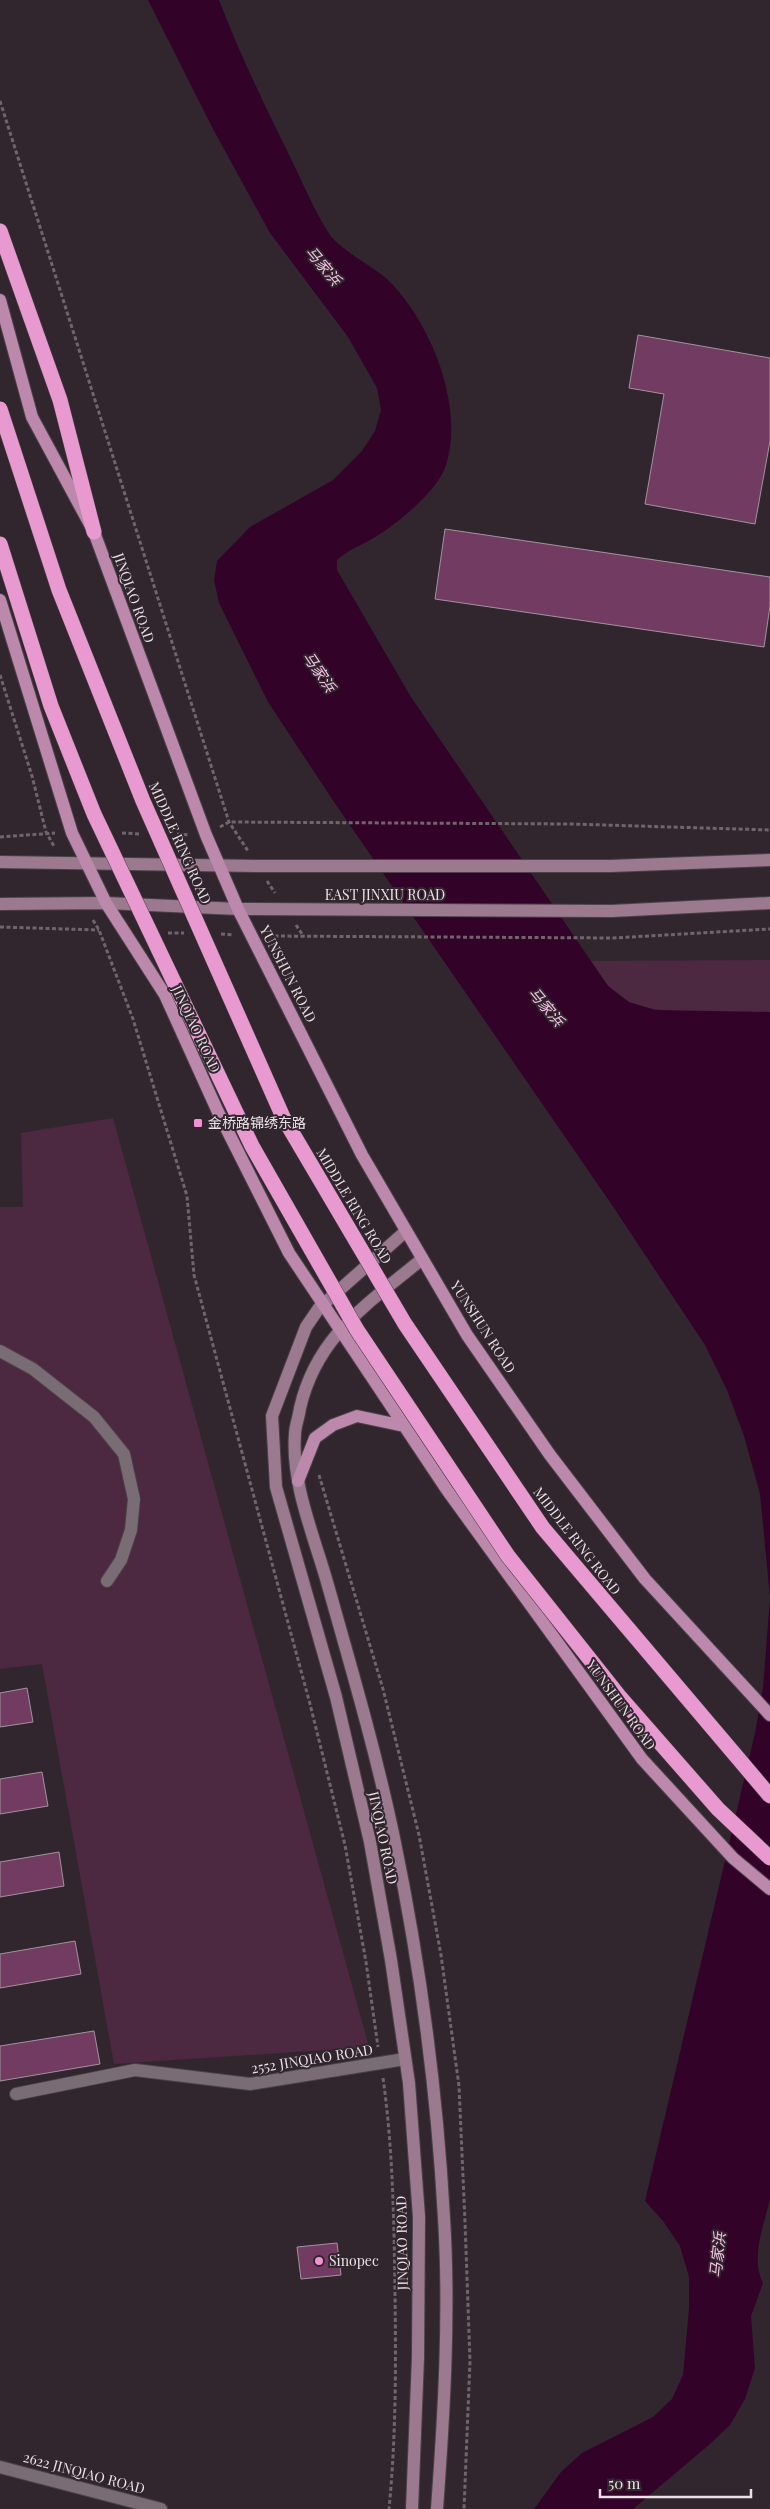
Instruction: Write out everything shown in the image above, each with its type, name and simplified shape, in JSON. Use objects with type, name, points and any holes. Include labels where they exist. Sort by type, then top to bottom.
[{"type":"highway","points":[[0,231],[60,400],[94,532]]},
{"type":"highway","name":"MIDDLE RING ROAD","points":[[0,409],[59,590],[136,783],[283,1117],[405,1324],[542,1528],[770,1796]]},
{"type":"highway","points":[[0,544],[51,706],[94,814],[252,1146],[357,1330],[508,1556],[619,1696],[718,1809],[770,1858]]},
{"type":"main road","name":"JINQIAO ROAD","points":[[0,300],[32,417],[94,532],[206,835],[238,909]]},
{"type":"main road","name":"JINQIAO ROAD","points":[[0,600],[72,833],[106,903],[166,995],[218,1112]]},
{"type":"main road","name":"EAST JINXIU ROAD","points":[[0,862],[330,867],[610,866],[770,860]]},
{"type":"main road","name":"EAST JINXIU ROAD","points":[[0,904],[106,903],[286,910],[612,911],[770,903]]},
{"type":"main road","name":"YUNSHUN ROAD","points":[[238,909],[362,1155],[467,1335],[550,1455],[645,1579],[770,1715]]},
{"type":"main road","name":"YUNSHUN ROAD","points":[[218,1112],[289,1253],[447,1490],[642,1759],[734,1858],[770,1889]]},
{"type":"main road","name":"JINQIAO ROAD","points":[[406,1231],[323,1304],[306,1327],[272,1416],[276,1487],[336,1697],[370,1842],[392,1960],[405,2059],[418,2217],[418,2357],[412,2509]]},
{"type":"main road","name":"JINQIAO ROAD","points":[[422,1258],[339,1329],[321,1354],[304,1393],[295,1434],[298,1481],[358,1694],[394,1838],[434,2084],[444,2221],[446,2359],[437,2509]]},
{"type":"main road","points":[[298,1481],[315,1438],[333,1425],[357,1416],[404,1426]]},
{"type":"street","points":[[0,1351],[33,1369],[94,1417],[124,1454],[134,1499],[131,1530],[121,1560],[107,1581]]},
{"type":"street","name":"2552 JINQIAO ROAD","points":[[16,2094],[135,2070],[250,2084],[405,2059]]},
{"type":"street","name":"2622 JINQIAO ROAD","points":[[0,2467],[161,2509]]},
{"type":"path","points":[[0,101],[229,822],[304,937],[613,938],[770,929]]},
{"type":"path","points":[[0,675],[32,776],[46,832],[61,862]]},
{"type":"path","points":[[229,822],[571,824],[770,830]]},
{"type":"path","points":[[82,903],[99,930],[132,1020],[187,1196],[194,1275],[310,1704],[345,1845],[366,1962],[381,2063],[394,2214],[396,2355],[393,2465],[389,2509]]},
{"type":"shaded area","points":[[770,960],[770,1012],[676,1011],[641,1006],[629,1002],[617,993],[606,983],[589,961]]},
{"type":"shaded area","points":[[113,1118],[369,2047],[114,2064],[42,1664],[0,1669],[0,1207],[23,1207],[21,1133]]},
{"type":"water","name":"马家浜","points":[[148,0],[219,0],[254,81],[323,224],[338,244],[387,279],[403,296],[430,340],[440,365],[451,417],[451,442],[442,475],[425,496],[404,516],[382,533],[337,560],[337,570],[411,697],[608,986],[629,1002],[655,1010],[770,1012],[770,1597],[760,1494],[744,1436],[727,1390],[705,1345],[612,1205],[334,802],[268,702],[219,603],[214,580],[217,561],[250,527],[333,480],[362,451],[375,431],[381,410],[377,388],[348,337],[270,233],[213,129]]},
{"type":"water","name":"马家浜","points":[[770,1598],[770,2199],[758,2253],[759,2273],[763,2283],[751,2316],[755,2368],[745,2399],[730,2425],[633,2509],[534,2509],[561,2472],[582,2453],[653,2417],[672,2399],[683,2375],[689,2308],[689,2277],[680,2246],[663,2221],[645,2201],[755,1733],[763,1688]]},
{"type":"building","points":[[638,335],[770,358],[770,441],[755,524],[645,504],[664,394],[629,388]]},
{"type":"building","points":[[445,529],[770,577],[770,606],[764,647],[435,599]]},
{"type":"building","points":[[27,1688],[33,1722],[0,1727],[0,1693]]},
{"type":"building","points":[[42,1772],[48,1806],[0,1814],[0,1779]]},
{"type":"building","points":[[59,1852],[64,1886],[0,1897],[0,1862]]},
{"type":"building","points":[[75,1941],[81,1974],[0,1988],[0,1954]]},
{"type":"building","points":[[94,2031],[100,2064],[0,2081],[0,2046]]},
{"type":"building","name":"Sinopec","points":[[337,2243],[341,2275],[301,2279],[297,2247]]},
{"type":"place","name":"金桥路锦绣东路","points":[[198,1123]]},
{"type":"place","name":"Sinopec","points":[[319,2261]]}]
